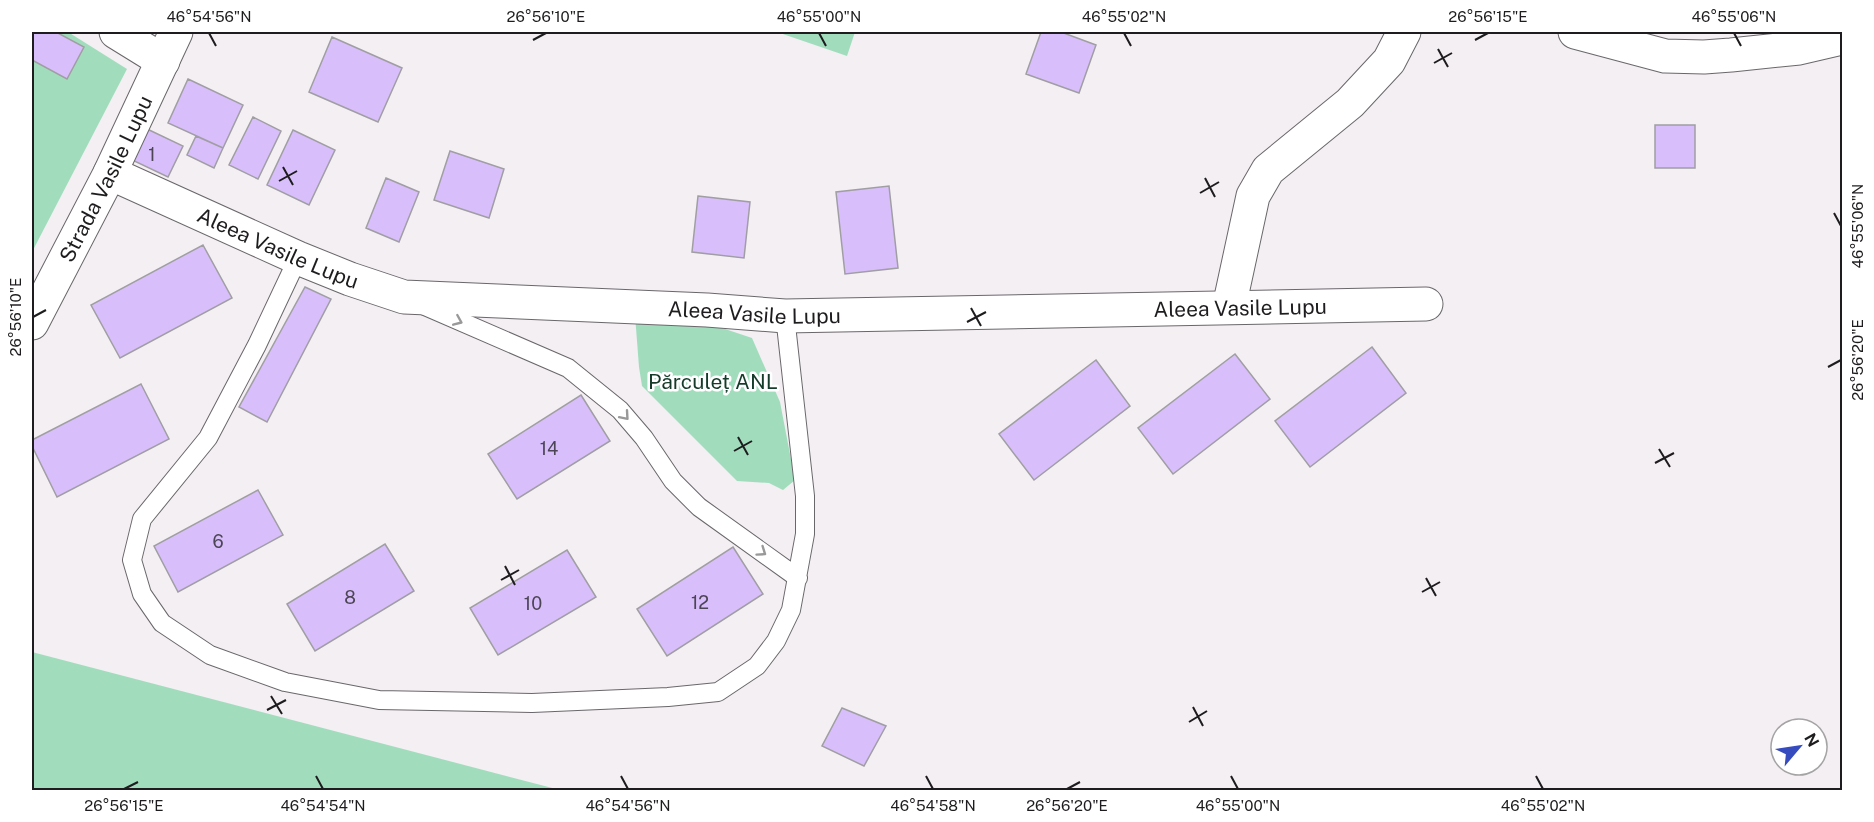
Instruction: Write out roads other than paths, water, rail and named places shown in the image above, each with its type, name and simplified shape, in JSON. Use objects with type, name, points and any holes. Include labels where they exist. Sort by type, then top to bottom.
[{"type":"street","points":[[116,32],[163,61]]},
{"type":"street","name":"Strada Vasile Lupu","points":[[32,323],[110,173],[176,32]]},
{"type":"street","points":[[1229,307],[1253,196],[1268,170],[1350,103],[1389,61],[1404,32]]},
{"type":"street","points":[[1575,32],[1665,56],[1736,43],[1799,48],[1842,38]]},
{"type":"street","name":"Aleea Vasile Lupu","points":[[110,173],[298,258],[404,297],[707,310],[785,316],[1426,304]]},
{"type":"lane","points":[[298,258],[257,345],[208,438],[142,519],[132,560],[142,594],[162,623],[210,655],[285,682],[379,700],[532,703],[669,697],[718,692],[757,666],[776,641],[791,610],[805,534],[805,496],[785,316]]},
{"type":"lane","points":[[404,297],[568,368],[620,410],[644,438],[673,481],[699,507],[798,578]]},
{"type":"park label","name":"Părculeț ANL","points":[[713,381]]}]
